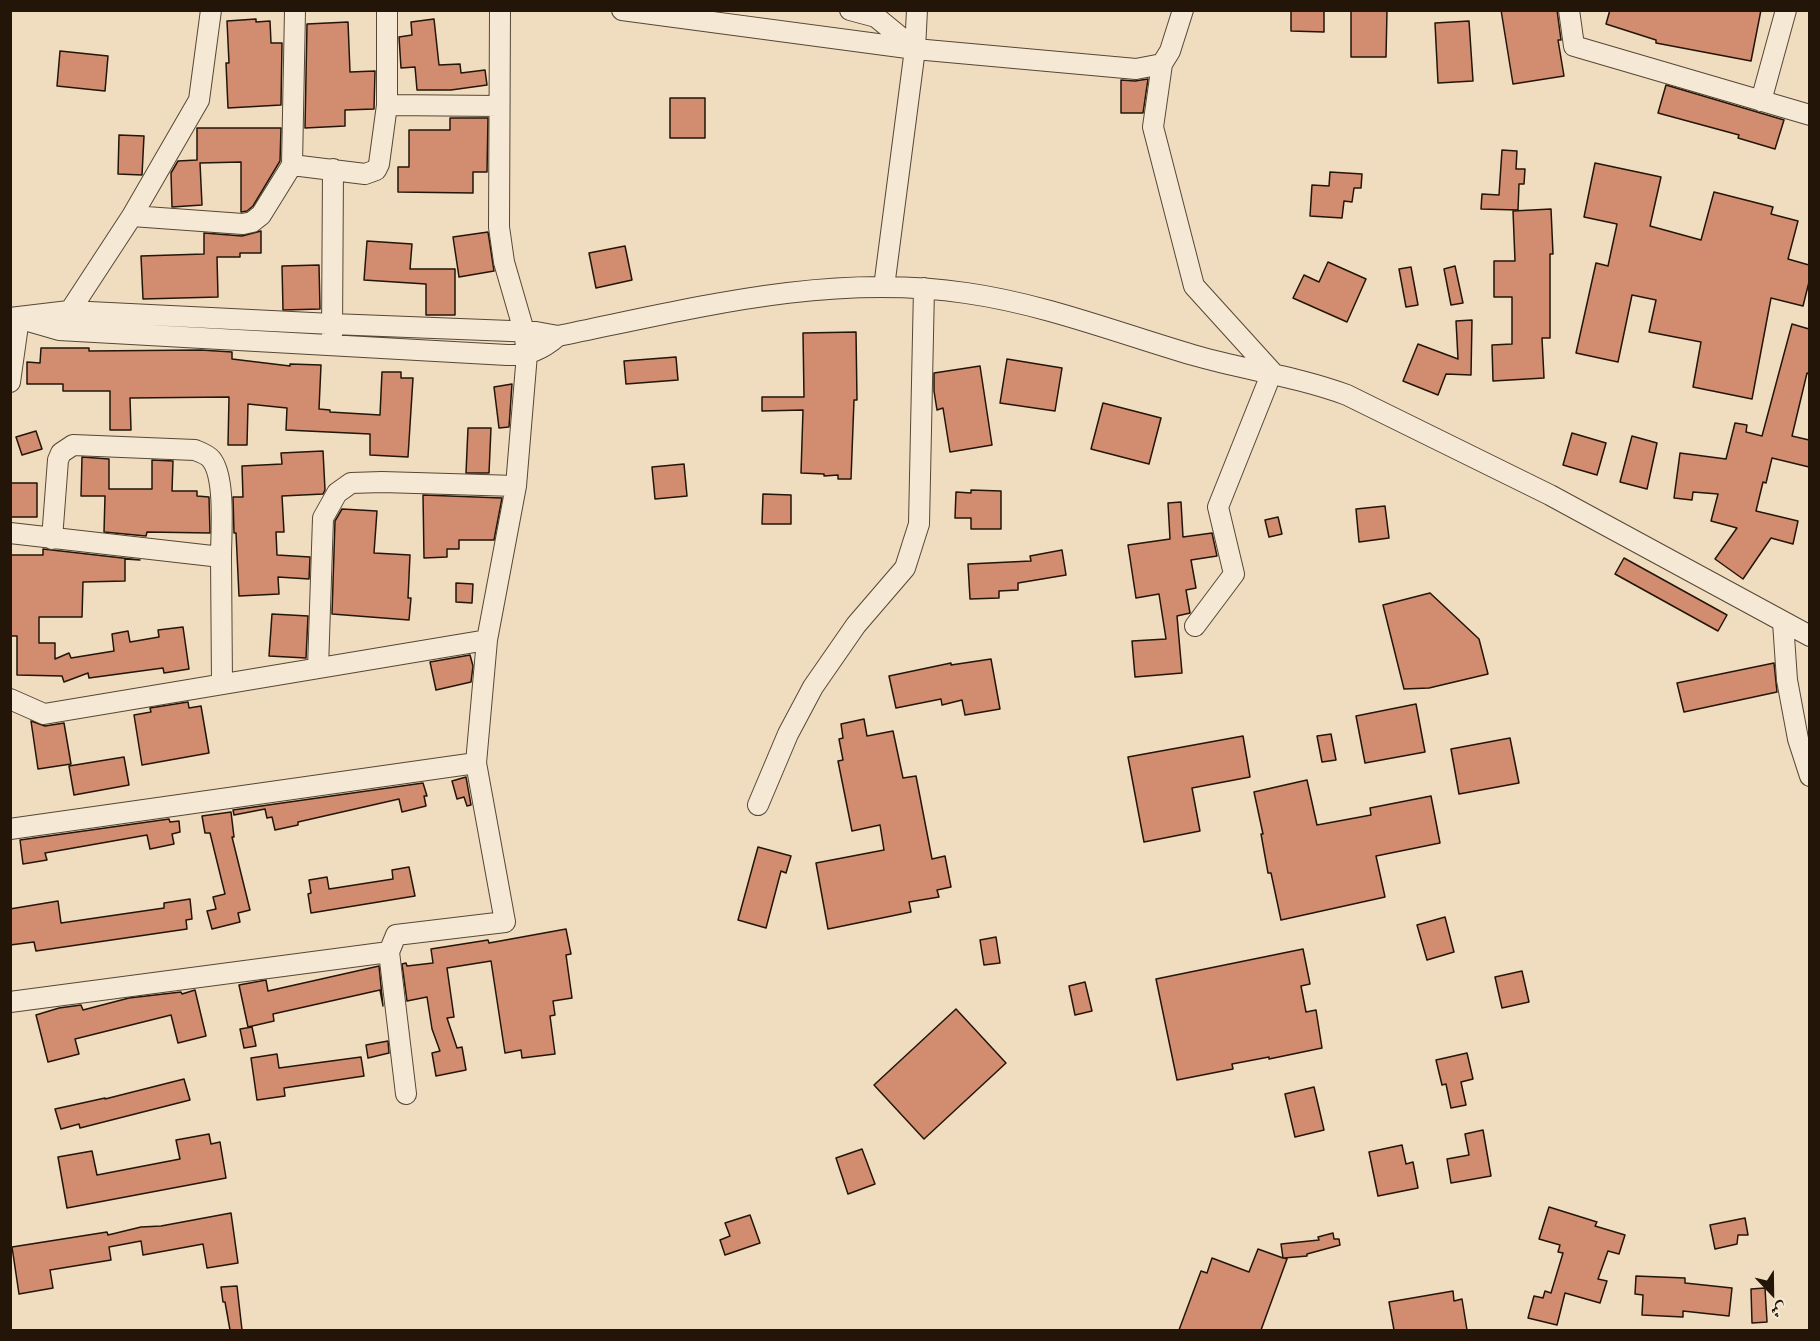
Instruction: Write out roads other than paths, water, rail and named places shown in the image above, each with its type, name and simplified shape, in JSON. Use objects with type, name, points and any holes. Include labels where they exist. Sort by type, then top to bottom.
[{"type":"street","points":[[59,330],[69,311],[132,216],[199,100],[211,10]]},
{"type":"street","points":[[132,216],[243,224],[252,222],[261,215],[292,165],[295,10]]},
{"type":"street","points":[[292,165],[366,174],[376,170],[379,164],[387,105],[387,10]]},
{"type":"street","points":[[406,1095],[389,952],[396,935],[505,922],[476,763],[487,640],[516,486],[527,354],[524,332],[507,273],[499,227],[500,10]]},
{"type":"street","points":[[622,10],[915,49],[1136,69],[1162,64]]},
{"type":"street","points":[[850,10],[876,16],[915,49]]},
{"type":"street","points":[[884,287],[915,49],[917,10]]},
{"type":"street","points":[[1183,10],[1170,51],[1162,64],[1153,128],[1194,286],[1272,372]]},
{"type":"street","points":[[1569,10],[1574,46],[1809,115]]},
{"type":"street","points":[[1761,101],[1786,10]]},
{"type":"street","points":[[387,105],[499,106]]},
{"type":"street","points":[[332,347],[333,169]]},
{"type":"street","points":[[15,318],[69,311],[524,332],[558,336],[768,295],[884,287],[965,292],[1045,310],[1201,358],[1272,372],[1323,386],[1368,405],[1550,495],[1809,636]]},
{"type":"street","points":[[758,805],[788,734],[813,687],[856,625],[905,568],[919,524],[924,288]]},
{"type":"street","points":[[15,318],[59,330],[507,356],[527,354],[538,350],[558,336]]},
{"type":"street","points":[[10,382],[15,318]]},
{"type":"street","points":[[1194,626],[1234,574],[1218,507],[1272,372]]},
{"type":"street","points":[[52,539],[58,460],[65,448],[73,445],[195,450],[210,457],[218,470],[220,483],[222,684]]},
{"type":"street","points":[[318,668],[323,518],[337,493],[351,483],[516,486]]},
{"type":"street","points":[[10,533],[221,557]]},
{"type":"street","points":[[1783,622],[1787,680],[1798,739],[1809,776]]},
{"type":"street","points":[[10,699],[44,714],[487,640]]},
{"type":"street","points":[[10,829],[476,763]]},
{"type":"street","points":[[10,1002],[389,952]]}]
